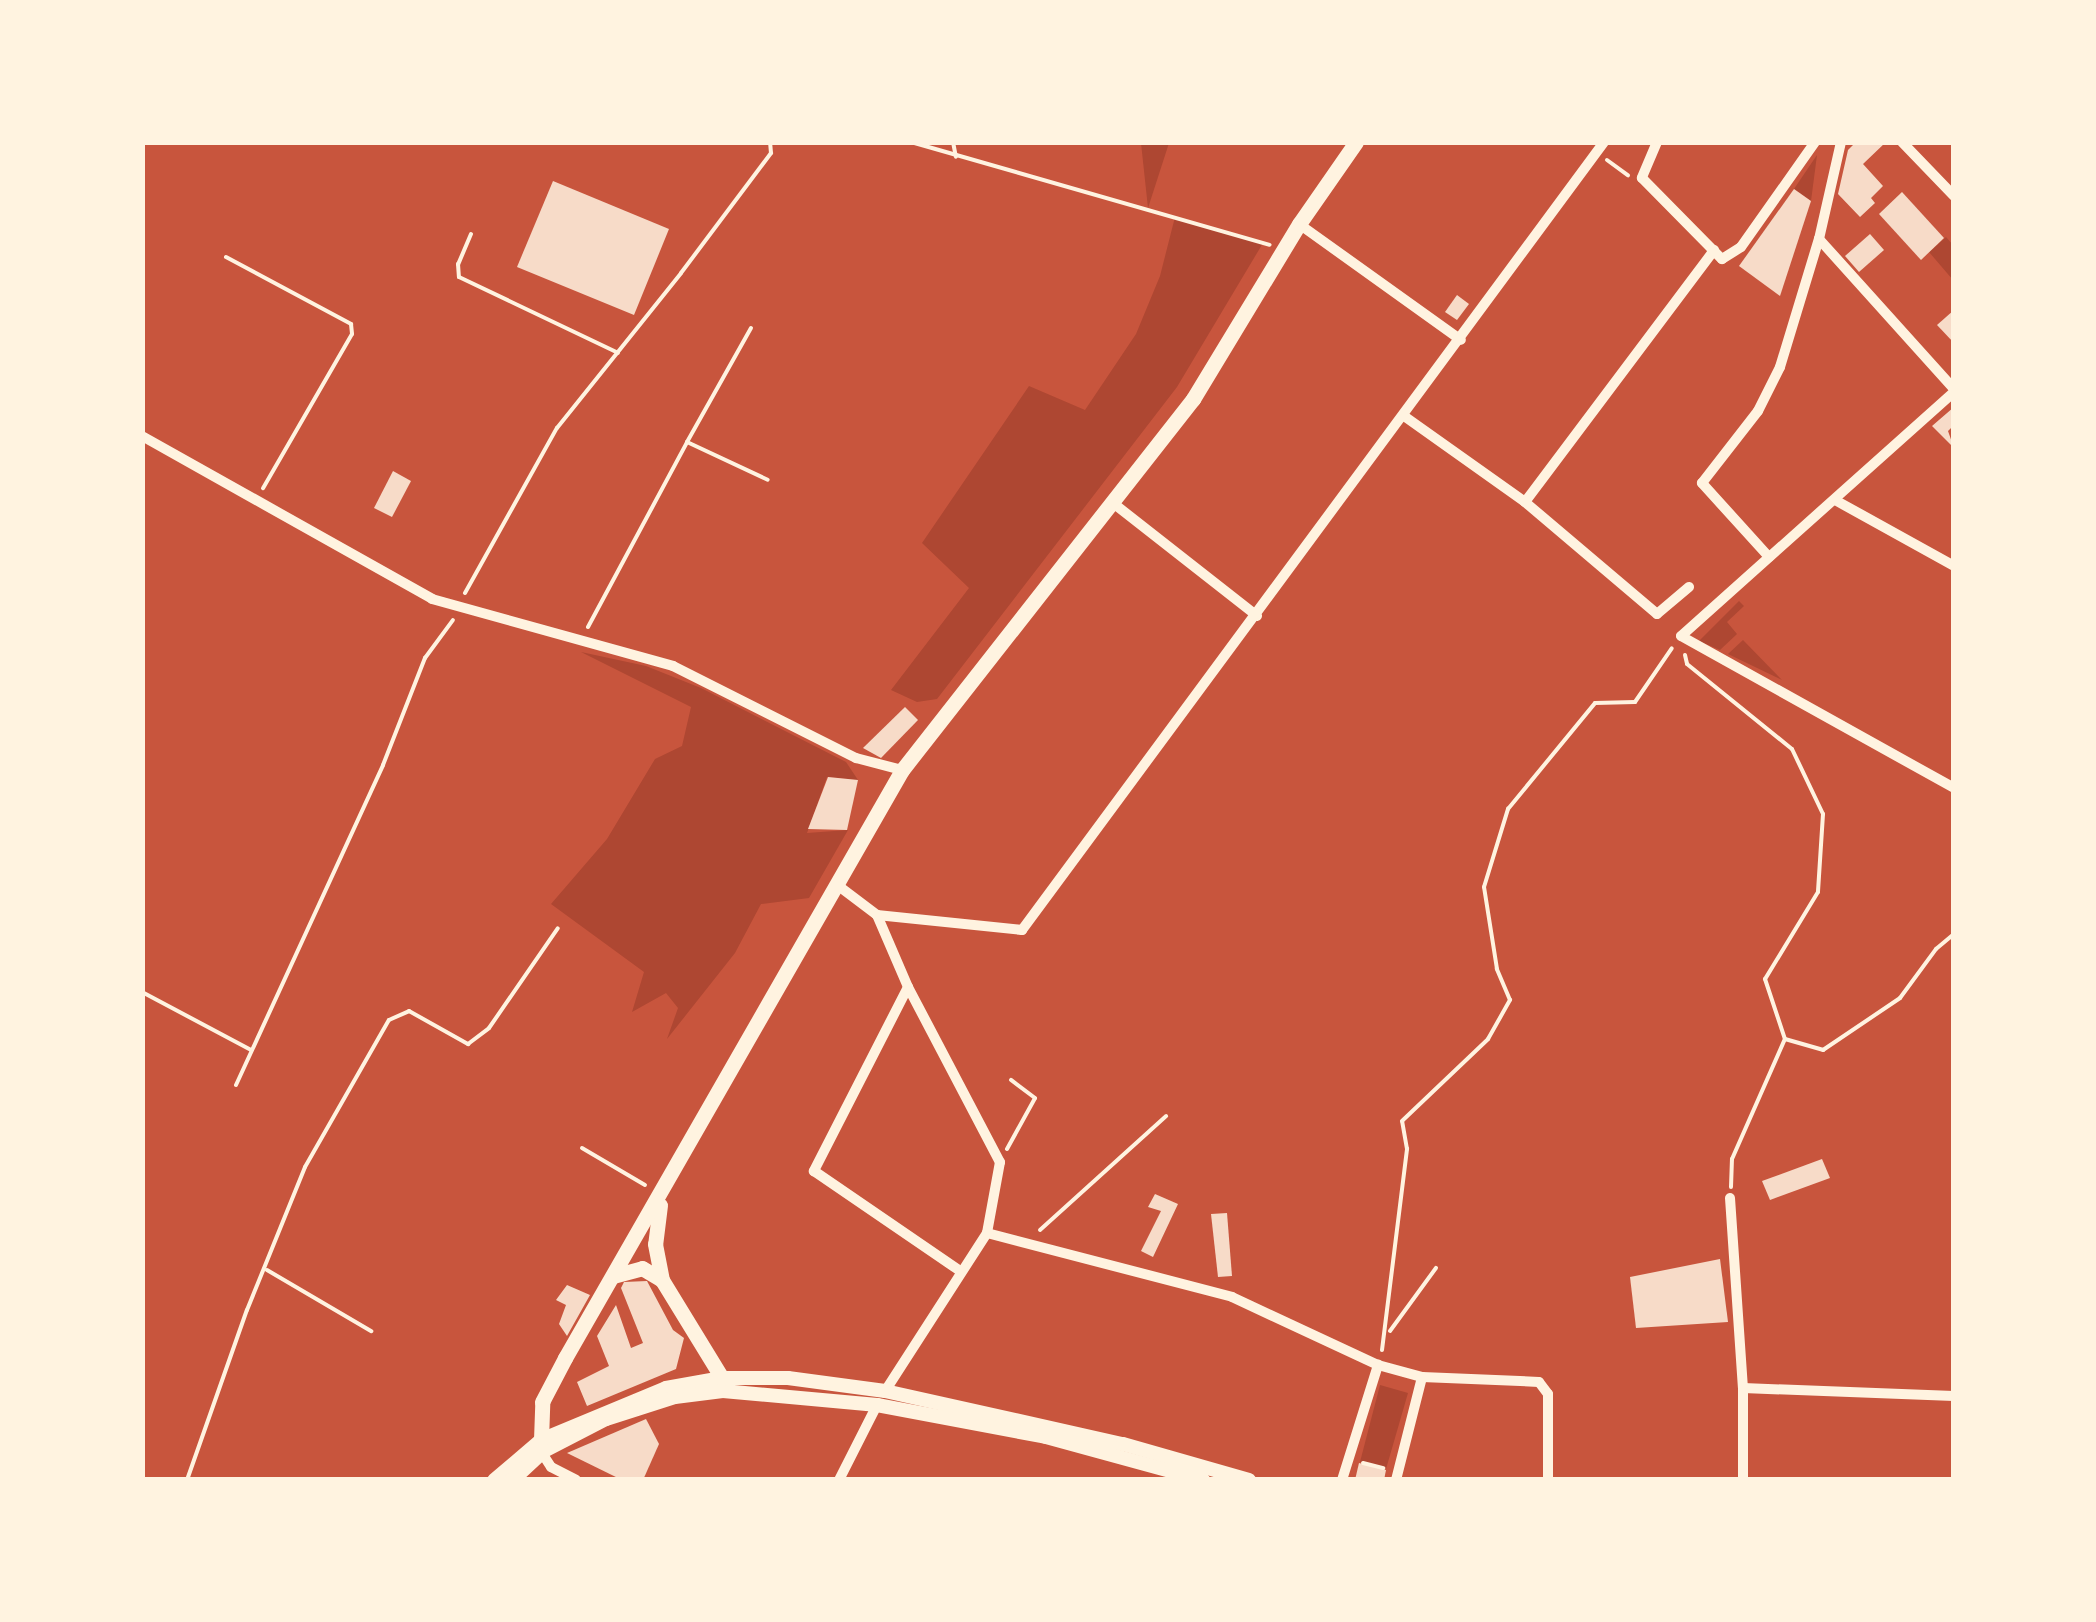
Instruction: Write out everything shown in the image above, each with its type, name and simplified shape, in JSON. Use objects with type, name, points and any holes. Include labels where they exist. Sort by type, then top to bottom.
[{"type":"main road","points":[[540,1446],[542,1402],[902,770],[1193,399],[1299,224],[1356,142]]},
{"type":"main road","points":[[662,1196],[654,1244],[662,1280],[722,1378]]},
{"type":"main road","points":[[613,1276],[642,1268],[662,1280]]},
{"type":"main road","points":[[494,1480],[540,1446],[638,1397],[722,1378],[822,1380],[1203,1480]]},
{"type":"main road","points":[[511,1480],[540,1446],[675,1397],[722,1391],[881,1398],[1123,1444],[1249,1480]]},
{"type":"street","points":[[877,915],[1022,930],[1604,142]]},
{"type":"street","points":[[1657,142],[1642,178],[1722,259],[1741,248],[1815,142]]},
{"type":"street","points":[[1769,557],[1702,483],[1770,392],[1819,239],[1840,142]]},
{"type":"street","points":[[1902,142],[1954,196]]},
{"type":"street","points":[[1299,224],[1461,340]]},
{"type":"street","points":[[1819,239],[1954,391],[1681,636],[1954,788]]},
{"type":"street","points":[[1525,502],[1714,250]]},
{"type":"street","points":[[1404,416],[1525,502],[1657,614],[1689,586]]},
{"type":"street","points":[[142,436],[432,599],[673,666],[856,758],[902,770]]},
{"type":"street","points":[[1835,500],[1954,566]]},
{"type":"street","points":[[1113,503],[1257,616]]},
{"type":"street","points":[[836,884],[877,915],[908,987],[1000,1162],[988,1233],[881,1398],[839,1480]]},
{"type":"street","points":[[908,987],[814,1172],[960,1271]]},
{"type":"street","points":[[1730,1198],[1742,1388],[1743,1480]]},
{"type":"street","points":[[988,1233],[1232,1297],[1378,1365],[1422,1377],[1539,1382],[1548,1394],[1548,1480]]},
{"type":"street","points":[[1342,1480],[1378,1365]]},
{"type":"street","points":[[1397,1476],[1422,1377]]},
{"type":"street","points":[[1742,1388],[1954,1396]]},
{"type":"street","points":[[540,1446],[550,1467],[576,1480]]},
{"type":"path","points":[[910,142],[1284,248]]},
{"type":"path","points":[[952,142],[956,158]]},
{"type":"path","points":[[1596,153],[1626,175]]},
{"type":"path","points":[[470,234],[458,264],[459,277],[618,354]]},
{"type":"path","points":[[226,257],[351,324],[352,334],[257,500]]},
{"type":"path","points":[[582,638],[751,328]]},
{"type":"path","points":[[687,442],[768,480]]},
{"type":"path","points":[[1681,636],[1687,664],[1792,750],[1823,814],[1818,892],[1765,979],[1785,1040],[1732,1159],[1730,1198]]},
{"type":"path","points":[[1378,1365],[1387,1335],[1407,1149],[1402,1121],[1488,1039],[1510,1000],[1497,969],[1484,887],[1508,810],[1595,703],[1635,702],[1681,636]]},
{"type":"path","points":[[188,1480],[247,1310],[305,1167],[389,1020],[408,1011],[468,1044],[489,1028],[558,928]]},
{"type":"path","points":[[1785,1040],[1824,1050],[1900,998],[1936,948],[1954,934]]},
{"type":"path","points":[[142,992],[251,1050]]},
{"type":"path","points":[[1000,1162],[1035,1098],[1011,1080]]},
{"type":"path","points":[[1026,1242],[1166,1116]]},
{"type":"path","points":[[582,1148],[662,1196]]},
{"type":"path","points":[[1387,1335],[1436,1268]]},
{"type":"path","points":[[266,1270],[371,1331]]},
{"type":"path","points":[[1348,1460],[1397,1476]]},
{"type":"shaded area","points":[[1141,143],[1169,143],[1148,208]]},
{"type":"shaded area","points":[[1817,155],[1811,201],[1794,189]]},
{"type":"shaded area","points":[[1175,217],[1263,243],[1177,387],[937,699],[917,702],[891,690],[969,588],[922,543],[1029,386],[1085,410],[1136,334],[1160,276]]},
{"type":"shaded area","points":[[1946,237],[1953,245],[1953,280],[1929,252]]},
{"type":"shaded area","points":[[1739,601],[1744,606],[1727,622],[1737,634],[1720,650],[1699,641]]},
{"type":"shaded area","points":[[1743,640],[1782,680],[1728,654]]},
{"type":"shaded area","points":[[581,652],[646,666],[701,688],[846,762],[858,780],[827,777],[807,833],[848,830],[809,898],[761,904],[735,953],[667,1039],[678,1008],[666,993],[632,1012],[644,972],[551,904],[607,839],[655,759],[682,746],[691,707]]},
{"type":"shaded area","points":[[1380,1385],[1408,1393],[1386,1469],[1360,1462]]},
{"type":"building","points":[[1856,142],[1886,142],[1863,164],[1883,186],[1871,198],[1875,203],[1860,217],[1838,194],[1848,150]]},
{"type":"building","points":[[553,181],[669,229],[634,315],[517,267]]},
{"type":"building","points":[[1794,189],[1811,201],[1780,296],[1739,266]]},
{"type":"building","points":[[1902,192],[1944,238],[1921,260],[1879,214]]},
{"type":"building","points":[[1870,234],[1884,250],[1859,272],[1845,256]]},
{"type":"building","points":[[1457,295],[1469,304],[1457,320],[1445,312]]},
{"type":"building","points":[[1954,310],[1954,343],[1937,325]]},
{"type":"building","points":[[1954,407],[1954,425],[1948,431],[1954,448],[1932,426]]},
{"type":"building","points":[[393,471],[411,481],[392,517],[374,508]]},
{"type":"building","points":[[905,707],[918,720],[881,758],[863,748]]},
{"type":"building","points":[[828,777],[858,780],[847,830],[808,829]]},
{"type":"building","points":[[1822,1159],[1830,1178],[1770,1200],[1762,1181]]},
{"type":"building","points":[[1155,1194],[1178,1204],[1153,1257],[1141,1251],[1161,1211],[1148,1207]]},
{"type":"building","points":[[1227,1213],[1232,1276],[1218,1277],[1211,1214]]},
{"type":"building","points":[[1720,1259],[1728,1322],[1636,1328],[1630,1277]]},
{"type":"building","points":[[647,1281],[673,1330],[684,1338],[676,1369],[587,1406],[577,1382],[609,1366],[597,1336],[616,1305],[631,1348],[643,1343],[621,1288],[624,1282]]},
{"type":"building","points":[[567,1285],[590,1295],[567,1336],[559,1324],[566,1305],[556,1300]]},
{"type":"building","points":[[646,1419],[659,1444],[643,1480],[622,1480],[567,1453]]},
{"type":"building","points":[[1359,1463],[1386,1470],[1384,1480],[1355,1480]]}]
